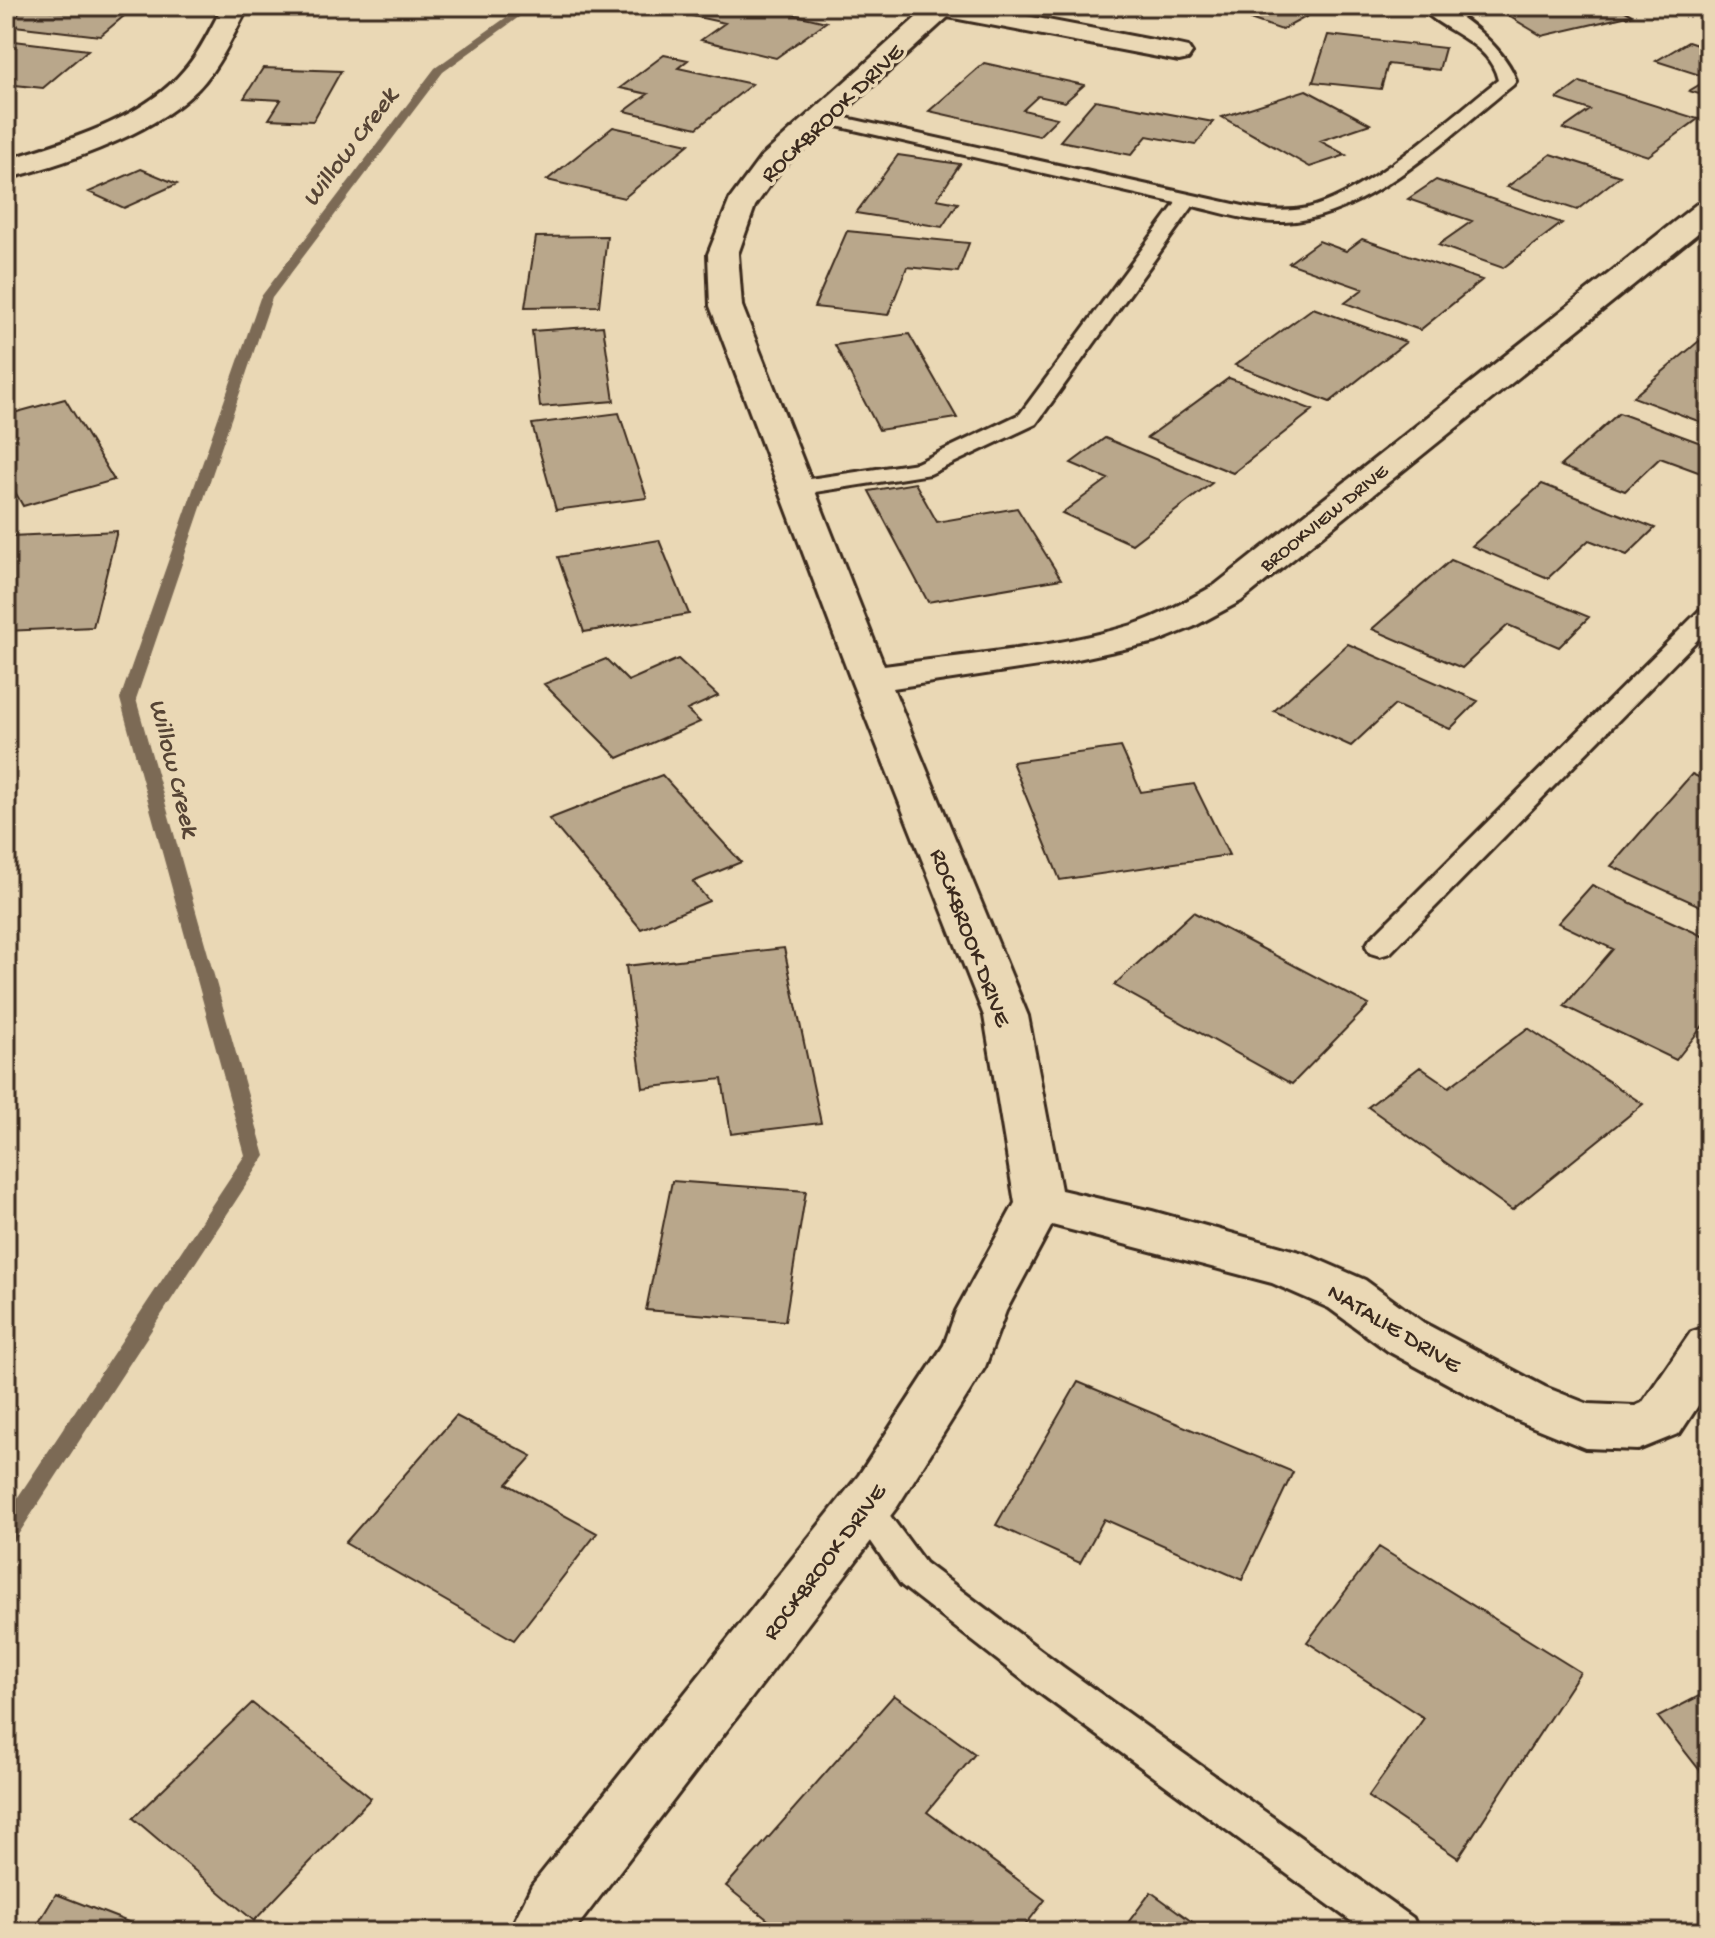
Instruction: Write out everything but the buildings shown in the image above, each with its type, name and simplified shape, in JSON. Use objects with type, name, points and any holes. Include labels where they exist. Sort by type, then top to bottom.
[{"type":"street","points":[[6,170],[115,130],[165,100],[194,77],[236,6]]},
{"type":"street","points":[[944,7],[1179,53]]},
{"type":"street","name":"ROCKBROOK DRIVE","points":[[540,1932],[554,1906],[865,1508],[967,1352],[981,1311],[1039,1203],[1006,1016],[870,680],[726,306],[723,254],[740,205],[771,163],[944,7]]},
{"type":"street","name":"BROOKVIEW DRIVE","points":[[870,680],[1059,652],[1143,634],[1180,619],[1228,593],[1709,209]]},
{"type":"street","name":"NATALIE DRIVE","points":[[1039,1203],[1285,1267],[1347,1294],[1406,1337],[1527,1402],[1585,1426],[1638,1428],[1661,1418],[1709,1347]]},
{"type":"lane","points":[[819,117],[1252,214],[1286,217],[1330,207],[1391,170],[1507,81],[1507,71],[1496,53],[1427,6]]},
{"type":"lane","points":[[796,488],[922,469],[1028,419],[1188,200]]},
{"type":"lane","points":[[1380,946],[1709,614]]},
{"type":"lane","points":[[865,1508],[913,1574],[1050,1679],[1399,1932]]},
{"type":"waterway","name":"Willow Creek","points":[[6,1534],[255,1156],[128,699],[266,298],[439,70],[529,6]]}]
